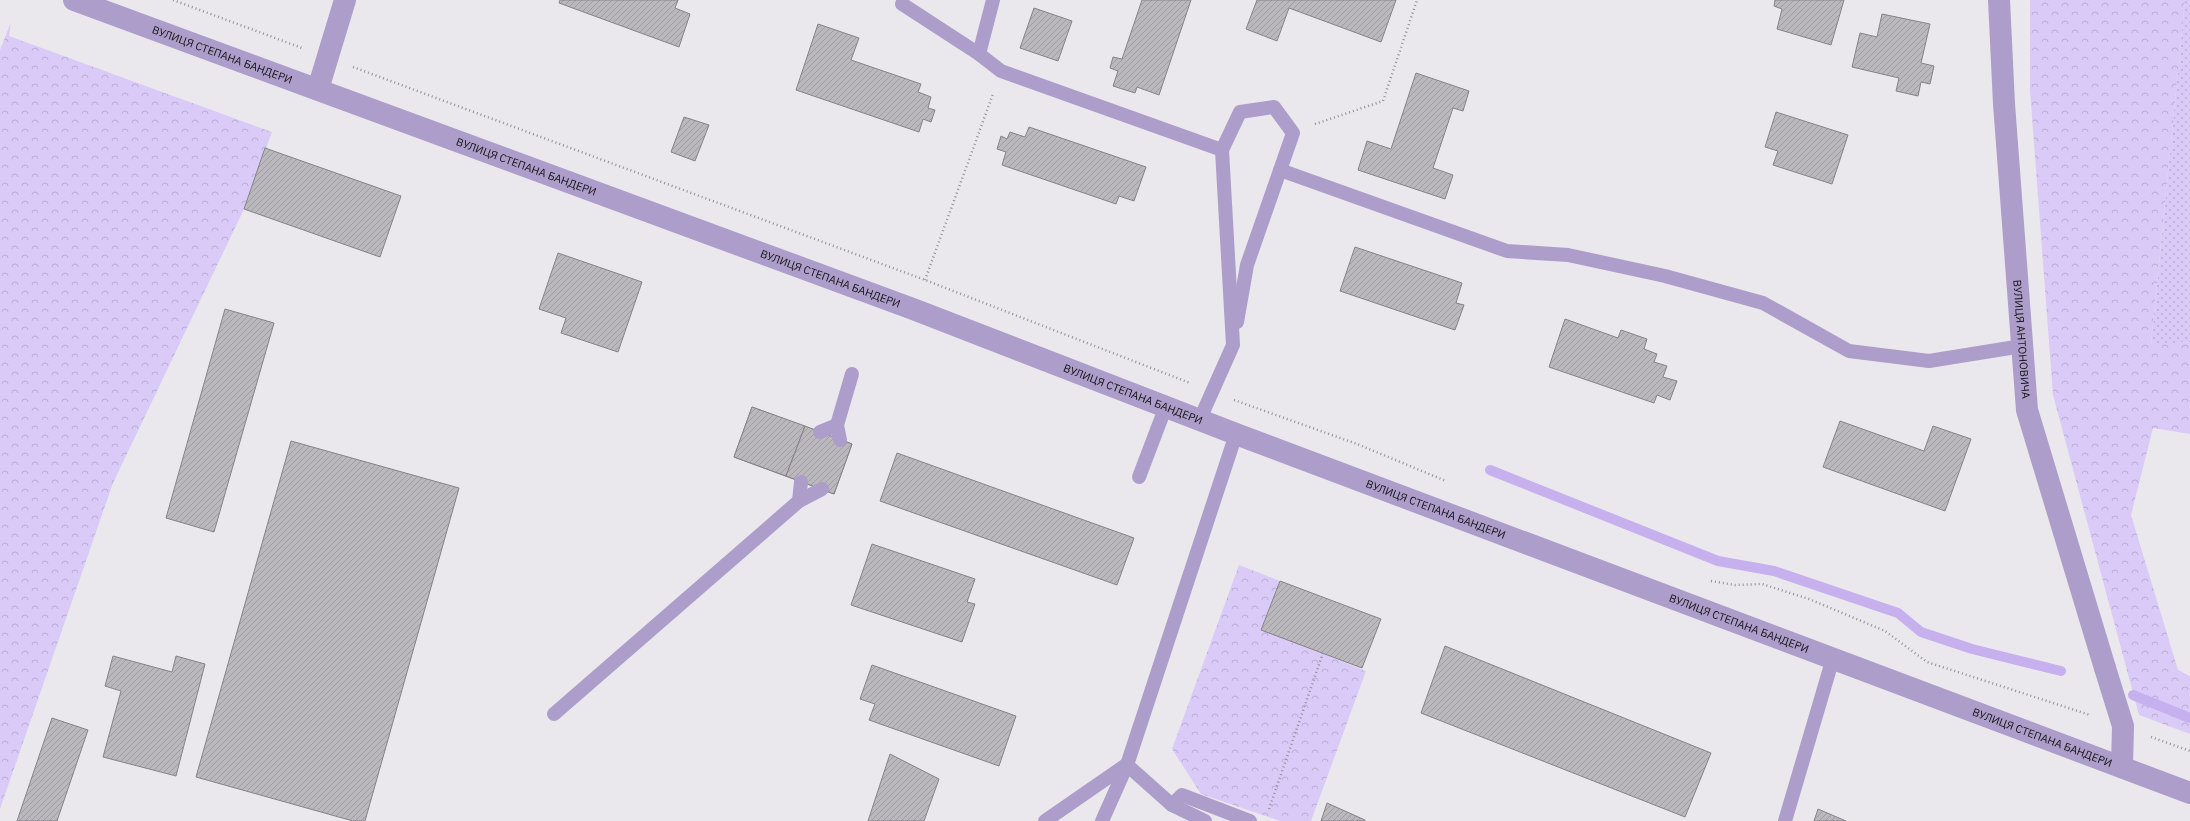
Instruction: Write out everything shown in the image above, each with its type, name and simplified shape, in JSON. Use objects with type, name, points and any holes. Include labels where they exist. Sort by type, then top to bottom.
[{"type":"street","name":"ВУЛИЦЯ СТЕПАНА БАНДЕРИ","points":[[74,0],[913,309],[1236,434],[2122,766],[2190,793]]},
{"type":"street","points":[[318,89],[345,0]]},
{"type":"street","name":"ВУЛИЦЯ АНТОНОВИЧА","points":[[1995,1],[2027,410],[2123,726],[2122,766]]},
{"type":"lane","points":[[979,54],[993,0]]},
{"type":"lane","points":[[902,4],[1001,70],[1222,150]]},
{"type":"lane","points":[[1200,419],[1233,344],[1248,265],[1293,133],[1274,107],[1240,112],[1222,150],[1233,344]]},
{"type":"lane","points":[[1280,170],[1507,250],[1568,255],[1665,276],[1763,303],[1849,351],[1929,361],[2022,346]]},
{"type":"lane","points":[[840,440],[837,425],[852,374]]},
{"type":"lane","points":[[1139,477],[1166,406]]},
{"type":"lane","points":[[820,432],[837,425]]},
{"type":"lane","points":[[1102,821],[1127,764],[1236,434]]},
{"type":"lane","points":[[799,501],[801,482]]},
{"type":"lane","points":[[554,714],[799,501],[822,490]]},
{"type":"lane","points":[[1785,821],[1833,658]]},
{"type":"lane","points":[[1127,764],[1172,805],[1205,821]]},
{"type":"lane","points":[[1045,821],[1127,764]]},
{"type":"lane","points":[[1172,805],[1182,795],[1250,821]]},
{"type":"path","points":[[173,0],[925,280],[1212,392],[1357,444],[1448,482]]},
{"type":"path","points":[[1293,133],[1341,114],[1382,101],[1417,0]]},
{"type":"path","points":[[925,280],[1001,70]]},
{"type":"path","points":[[1706,580],[1735,585],[1762,584],[1809,599],[1885,631],[1927,662],[2123,726],[2190,751]]},
{"type":"path","points":[[1267,815],[1323,653]]},
{"type":"green space","points":[[2030,0],[2185,0],[2151,344],[2190,342],[2190,434],[2153,428],[2131,515],[2178,670],[2190,676],[2190,734],[2139,715],[2053,395],[2030,90]]},
{"type":"green space","points":[[2185,0],[2190,0],[2190,342],[2151,345]]},
{"type":"green space","points":[[11,22],[9,36],[272,132],[244,209],[113,483],[0,809],[0,50]]},
{"type":"green space","points":[[1239,565],[1280,581],[1261,629],[1366,671],[1311,821],[1280,821],[1201,794],[1172,749]]},
{"type":"building","points":[[560,0],[678,0],[675,8],[690,14],[679,47],[559,3]]},
{"type":"building","points":[[1142,0],[1191,0],[1159,95],[1137,87],[1135,93],[1113,86],[1118,71],[1110,68],[1113,57],[1122,59]]},
{"type":"building","points":[[1257,0],[1396,0],[1381,42],[1289,8],[1277,41],[1246,29]]},
{"type":"building","points":[[1775,0],[1844,0],[1831,45],[1777,29],[1782,9],[1774,6]]},
{"type":"building","points":[[1034,8],[1072,21],[1058,61],[1020,48]]},
{"type":"building","points":[[1882,14],[1930,24],[1921,63],[1934,66],[1930,84],[1921,82],[1918,96],[1896,91],[1899,78],[1852,67],[1860,33],[1877,37]]},
{"type":"building","points":[[818,24],[859,38],[851,60],[921,84],[918,92],[931,97],[928,108],[935,110],[931,122],[923,119],[919,132],[796,90]]},
{"type":"building","points":[[1416,73],[1469,91],[1463,111],[1453,108],[1433,168],[1453,175],[1445,199],[1358,170],[1367,141],[1391,149]]},
{"type":"building","points":[[1776,112],[1848,135],[1832,184],[1773,165],[1778,151],[1765,147]]},
{"type":"building","points":[[684,117],[709,125],[695,161],[671,152]]},
{"type":"building","points":[[1029,127],[1146,167],[1134,201],[1119,196],[1116,204],[1002,165],[1006,152],[997,149],[1001,136],[1007,139],[1010,132],[1025,137]]},
{"type":"building","points":[[265,148],[401,196],[380,257],[244,209]]},
{"type":"building","points":[[1355,247],[1462,283],[1456,303],[1464,305],[1455,330],[1340,291]]},
{"type":"building","points":[[558,253],[642,282],[618,352],[561,333],[566,318],[539,309]]},
{"type":"building","points":[[225,309],[274,323],[214,532],[166,518]]},
{"type":"building","points":[[1565,319],[1618,338],[1621,330],[1647,339],[1644,349],[1657,354],[1654,362],[1667,366],[1663,377],[1677,381],[1670,400],[1657,395],[1654,403],[1549,367]]},
{"type":"building","points":[[752,407],[852,444],[834,494],[734,457]]},
{"type":"building","points":[[752,407],[805,426],[786,476],[734,457]]},
{"type":"building","points":[[1840,421],[1924,451],[1933,426],[1971,439],[1945,511],[1823,467]]},
{"type":"building","points":[[805,426],[852,444],[834,494],[786,476]]},
{"type":"building","points":[[291,441],[459,488],[365,821],[353,821],[196,777]]},
{"type":"building","points":[[897,453],[1134,538],[1117,585],[880,501]]},
{"type":"building","points":[[872,544],[975,579],[967,602],[975,604],[962,642],[851,605]]},
{"type":"building","points":[[1280,581],[1381,619],[1362,668],[1261,630]]},
{"type":"building","points":[[1445,646],[1711,753],[1685,817],[1421,713]]},
{"type":"building","points":[[113,656],[172,672],[176,656],[205,664],[176,776],[103,757],[121,691],[105,686]]},
{"type":"building","points":[[872,665],[1016,716],[999,766],[869,720],[875,704],[860,699]]},
{"type":"building","points":[[52,718],[88,730],[57,821],[17,821]]},
{"type":"building","points":[[890,754],[939,779],[924,821],[868,821]]},
{"type":"building","points":[[1327,803],[1365,820],[1365,821],[1321,821]]},
{"type":"building","points":[[1818,809],[1846,821],[1814,821]]},
{"type":"waterway","points":[[1490,470],[1718,561],[1774,571],[1898,613],[1921,632],[1972,649],[2061,671]]},
{"type":"waterway","points":[[2133,695],[2190,718]]}]
